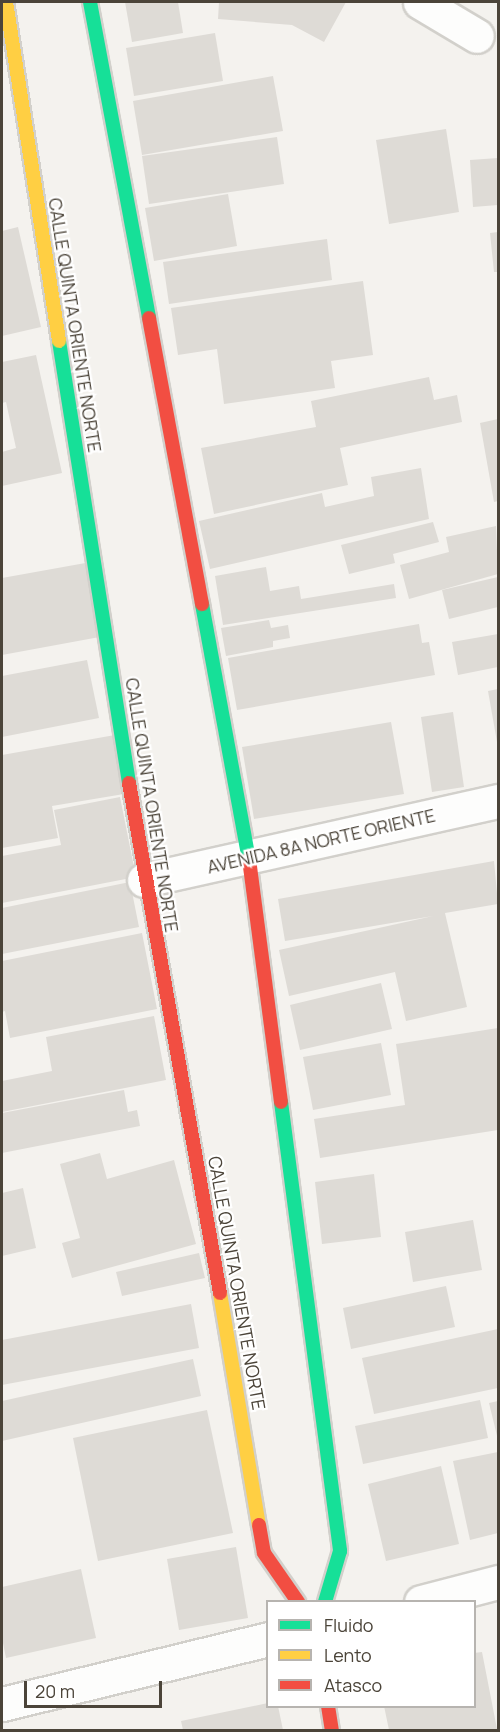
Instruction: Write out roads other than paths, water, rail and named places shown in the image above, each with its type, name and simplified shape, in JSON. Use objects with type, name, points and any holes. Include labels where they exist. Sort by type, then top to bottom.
[{"type":"street","name":"CALLE QUINTA ORIENTE NORTE","points":[[6,2],[144,880],[189,1105],[264,1553],[297,1600]]},
{"type":"street","points":[[90,2],[249,858],[340,1551],[326,1600]]},
{"type":"street","points":[[420,2],[477,36]]},
{"type":"street","name":"AVENIDA 8A NORTE ORIENTE","points":[[144,880],[498,801]]},
{"type":"street","points":[[429,1600],[498,1582]]},
{"type":"street","points":[[2,1704],[266,1639]]},
{"type":"street","points":[[328,1708],[332,1731]]}]
